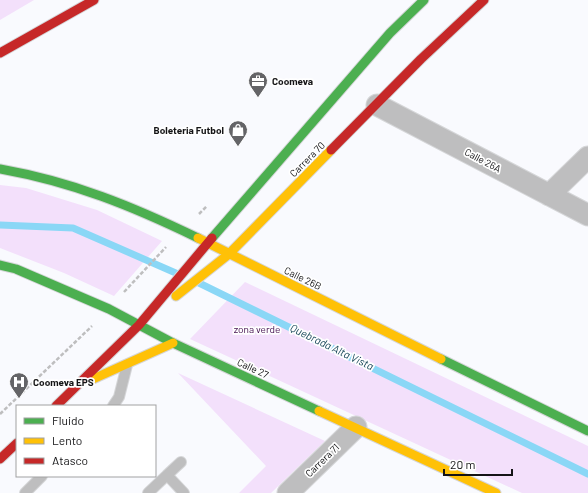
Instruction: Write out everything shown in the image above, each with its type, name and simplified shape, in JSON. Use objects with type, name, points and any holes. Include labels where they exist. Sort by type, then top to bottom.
[{"type":"street","points":[[0,53],[94,0]]},
{"type":"street","name":"Carrera 70","points":[[139,325],[170,287],[386,37],[424,0]]},
{"type":"street","name":"Carrera 70","points":[[57,405],[139,325],[229,254],[421,59],[484,0]]},
{"type":"street","name":"Calle 26A","points":[[377,105],[588,215]]},
{"type":"street","points":[[549,195],[588,157]]},
{"type":"street","name":"Calle 26B","points":[[0,169],[60,180],[95,193],[182,230],[588,431]]},
{"type":"street","name":"Calle 27","points":[[0,265],[16,269],[109,309],[173,343],[496,493]]},
{"type":"street","points":[[74,389],[128,362],[173,343]]},
{"type":"street","name":"Carrera 71","points":[[288,493],[356,427]]},
{"type":"street","points":[[0,459],[16,444]]},
{"type":"lane","points":[[114,405],[119,397],[128,362]]},
{"type":"lane","points":[[148,493],[181,462]]},
{"type":"lane","points":[[167,475],[184,493]]},
{"type":"lane","points":[[25,493],[41,477]]},
{"type":"path","points":[[141,274],[162,251]]},
{"type":"path","points":[[0,414],[93,324]]},
{"type":"green space","points":[[0,0],[34,0],[0,20]]},
{"type":"green space","points":[[0,185],[26,188],[97,210],[162,241],[114,296],[64,273],[0,248]]},
{"type":"green space","name":"zona verde","points":[[245,282],[588,446],[588,493],[522,493],[190,339]]},
{"type":"green space","points":[[178,373],[325,441],[271,493],[239,493],[266,466]]},
{"type":"waterway","name":"Quebrada Alta Vista","points":[[0,225],[73,228],[178,274]]},
{"type":"waterway","name":"Quebrada Alta Vista","points":[[199,283],[588,474]]},
{"type":"traffic: fast","points":[[212,238],[390,33],[424,0]]},
{"type":"traffic: fast","points":[[0,169],[27,174],[102,196],[198,238]]},
{"type":"traffic: fast","points":[[0,265],[16,269],[109,309],[173,343],[319,411]]},
{"type":"traffic: fast","points":[[441,359],[588,431]]},
{"type":"traffic: slow","points":[[176,296],[229,254],[331,150]]},
{"type":"traffic: slow","points":[[198,238],[441,359]]},
{"type":"traffic: slow","points":[[93,379],[173,343]]},
{"type":"traffic: slow","points":[[319,411],[496,493]]},
{"type":"traffic: jam","points":[[0,53],[94,0]]},
{"type":"traffic: jam","points":[[331,150],[421,59],[484,0]]},
{"type":"traffic: jam","points":[[57,405],[139,325],[212,238]]},
{"type":"traffic: jam","points":[[0,459],[16,444]]},
{"type":"place","name":"Coomeva","points":[[258,98]]},
{"type":"place","name":"Boleteria Futbol","points":[[238,147]]},
{"type":"place","name":"Coomeva EPS","points":[[19,399]]}]
